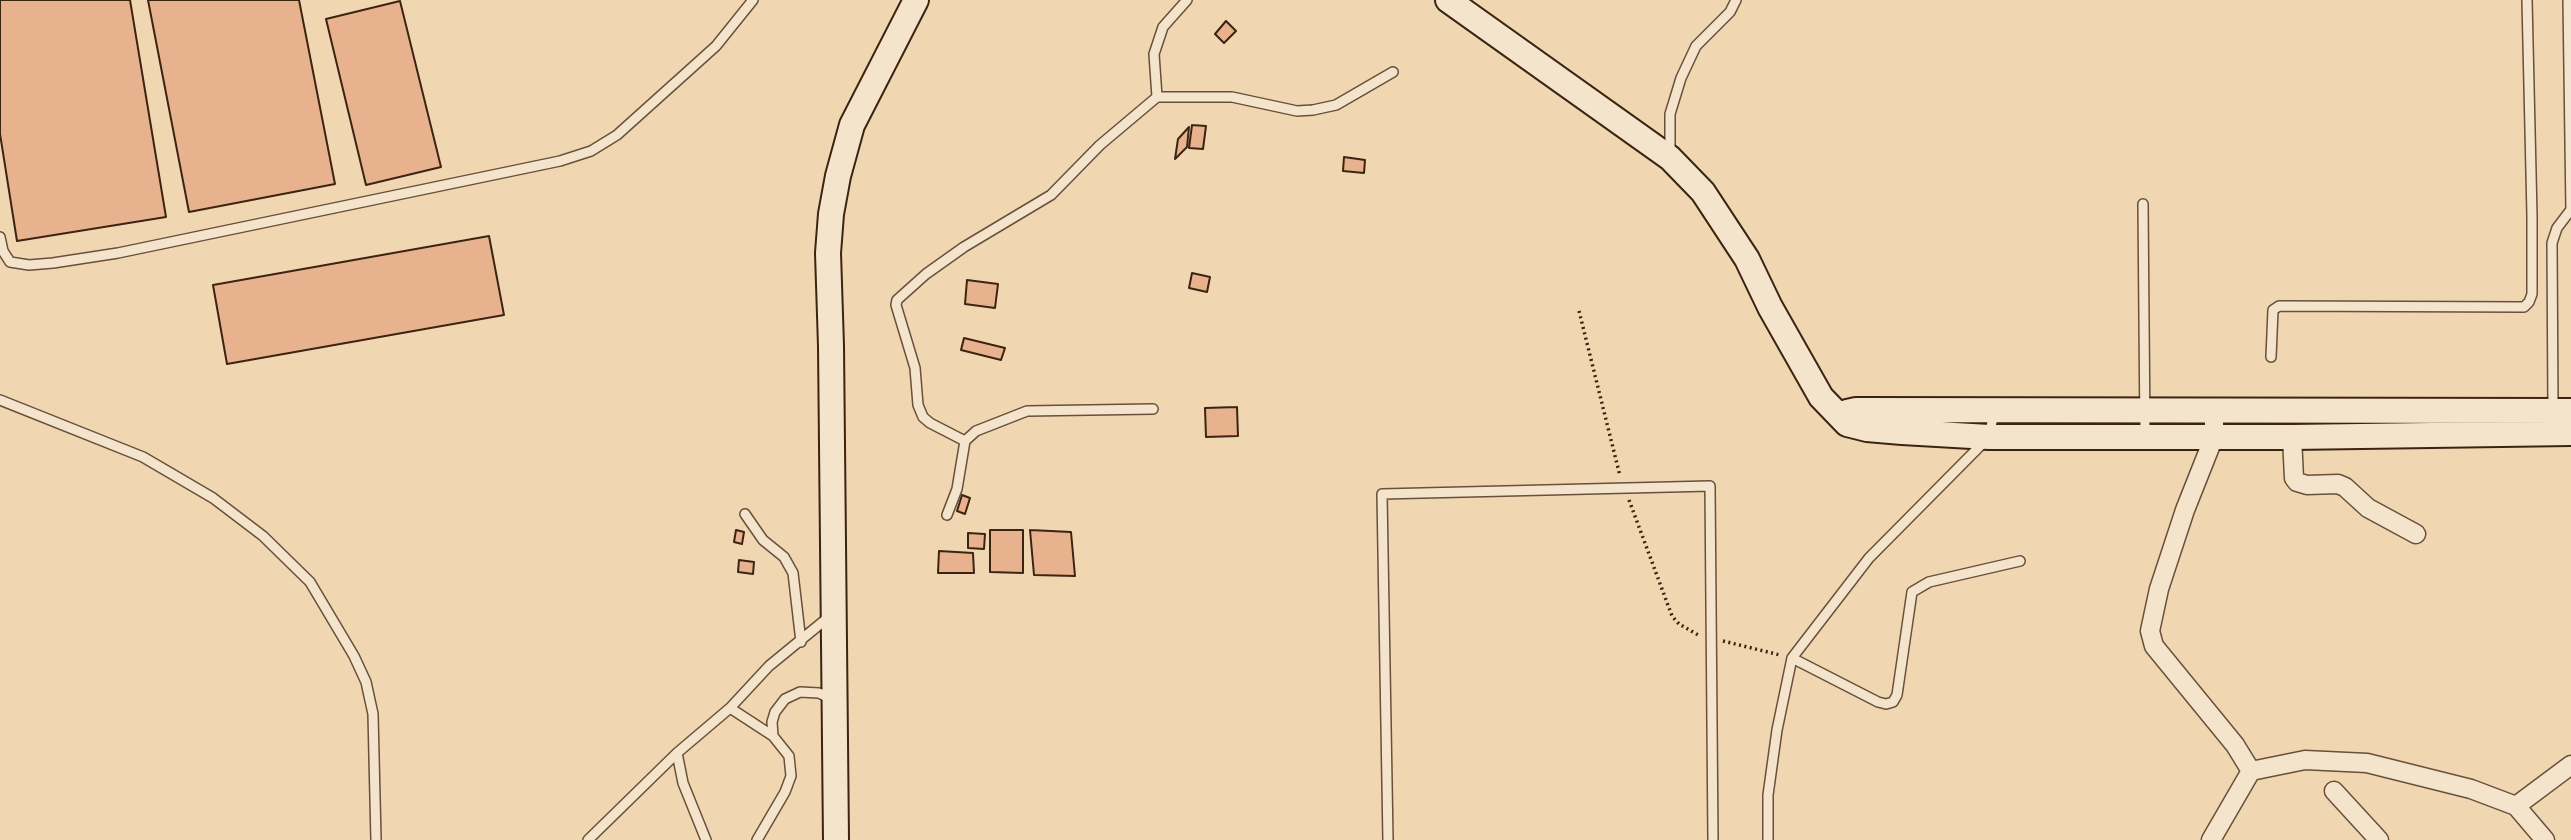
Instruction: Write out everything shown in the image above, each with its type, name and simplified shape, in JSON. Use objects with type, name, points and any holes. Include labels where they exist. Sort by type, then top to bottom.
[{"type":"street","points":[[836,840],[828,253],[831,214],[852,125],[916,0]]},
{"type":"street","points":[[1448,0],[1670,158],[1703,192],[1747,259],[1770,307],[1821,397],[1847,424],[1867,429],[1989,437],[2292,437],[2562,422]]},
{"type":"street","points":[[1841,417],[1856,410],[2214,410],[2562,422]]},
{"type":"street","points":[[2214,410],[2214,437],[2185,510],[2159,589],[2151,631],[2154,646],[2235,744],[2251,771]]},
{"type":"street","points":[[2292,437],[2294,478],[2297,482],[2307,485],[2338,484],[2345,487],[2368,508],[2416,534]]},
{"type":"street","points":[[2211,840],[2251,771],[2305,760],[2367,763],[2471,789],[2516,806],[2545,840]]},
{"type":"street","points":[[2516,806],[2571,765]]},
{"type":"street","points":[[2334,791],[2379,840]]},
{"type":"lane","points":[[0,237],[3,251],[10,262],[29,265],[53,263],[118,253],[560,161],[591,151],[617,135],[716,46],[753,0]]},
{"type":"lane","points":[[1157,97],[1154,54],[1163,27],[1187,0]]},
{"type":"lane","points":[[1670,158],[1670,114],[1681,78],[1696,46],[1730,12],[1736,0]]},
{"type":"lane","points":[[2271,357],[2273,310],[2279,306],[2524,307],[2529,302],[2532,294],[2532,216],[2527,0]]},
{"type":"lane","points":[[2562,422],[2552,243],[2557,228],[2571,212],[2568,0]]},
{"type":"lane","points":[[965,441],[930,424],[923,417],[918,405],[915,368],[896,305],[897,300],[926,274],[964,247],[1051,195],[1100,145],[1157,97],[1232,97],[1297,111],[1313,110],[1336,105],[1393,72]]},
{"type":"lane","points":[[2144,204],[2145,437]]},
{"type":"lane","points":[[0,400],[143,457],[213,498],[253,528],[310,582],[354,656],[366,682],[373,713],[376,840]]},
{"type":"lane","points":[[947,516],[957,489],[965,441],[976,431],[1027,411],[1153,409]]},
{"type":"lane","points":[[1768,840],[1768,795],[1777,730],[1792,658],[1869,558],[1989,437],[1994,412]]},
{"type":"lane","points":[[1388,840],[1382,495],[1710,486],[1713,840]]},
{"type":"lane","points":[[745,514],[763,540],[784,557],[793,573],[801,642]]},
{"type":"lane","points":[[1792,658],[1878,702],[1893,702],[1897,695],[1912,592],[1929,582],[2020,561]]},
{"type":"lane","points":[[588,840],[677,752],[730,708],[769,666],[833,613]]},
{"type":"lane","points":[[773,736],[772,722],[775,712],[785,699],[800,692],[812,692],[835,701]]},
{"type":"lane","points":[[730,708],[773,736],[789,756],[791,776],[758,840]]},
{"type":"lane","points":[[677,752],[683,783],[706,840]]},
{"type":"path","points":[[1579,312],[1623,484]]},
{"type":"path","points":[[1628,497],[1672,616],[1679,624],[1707,637]]},
{"type":"path","points":[[1718,640],[1792,658]]},
{"type":"building","points":[[0,0],[130,0],[166,217],[17,241],[0,134]]},
{"type":"building","points":[[148,0],[299,0],[335,184],[189,212]]},
{"type":"building","points":[[400,1],[441,167],[366,185],[326,19]]},
{"type":"building","points":[[1226,21],[1236,31],[1224,43],[1215,34]]},
{"type":"building","points":[[1192,125],[1206,126],[1203,149],[1189,148]]},
{"type":"building","points":[[1189,127],[1187,147],[1175,159],[1178,139]]},
{"type":"building","points":[[1344,157],[1365,160],[1364,173],[1343,171]]},
{"type":"building","points":[[489,236],[504,315],[227,364],[213,285]]},
{"type":"building","points":[[1192,273],[1210,277],[1207,292],[1189,288]]},
{"type":"building","points":[[967,280],[998,284],[995,308],[965,304]]},
{"type":"building","points":[[964,338],[1005,348],[1001,360],[961,350]]},
{"type":"building","points":[[1237,407],[1238,436],[1206,437],[1205,408]]},
{"type":"building","points":[[962,495],[970,498],[965,514],[957,511]]},
{"type":"building","points":[[736,530],[744,532],[742,544],[734,542]]},
{"type":"building","points":[[990,530],[1023,530],[1023,573],[990,572]]},
{"type":"building","points":[[1030,530],[1071,532],[1075,576],[1034,575]]},
{"type":"building","points":[[968,533],[985,534],[984,549],[968,548]]},
{"type":"building","points":[[939,551],[973,553],[974,573],[938,573]]},
{"type":"building","points":[[739,560],[754,562],[753,574],[738,572]]}]
